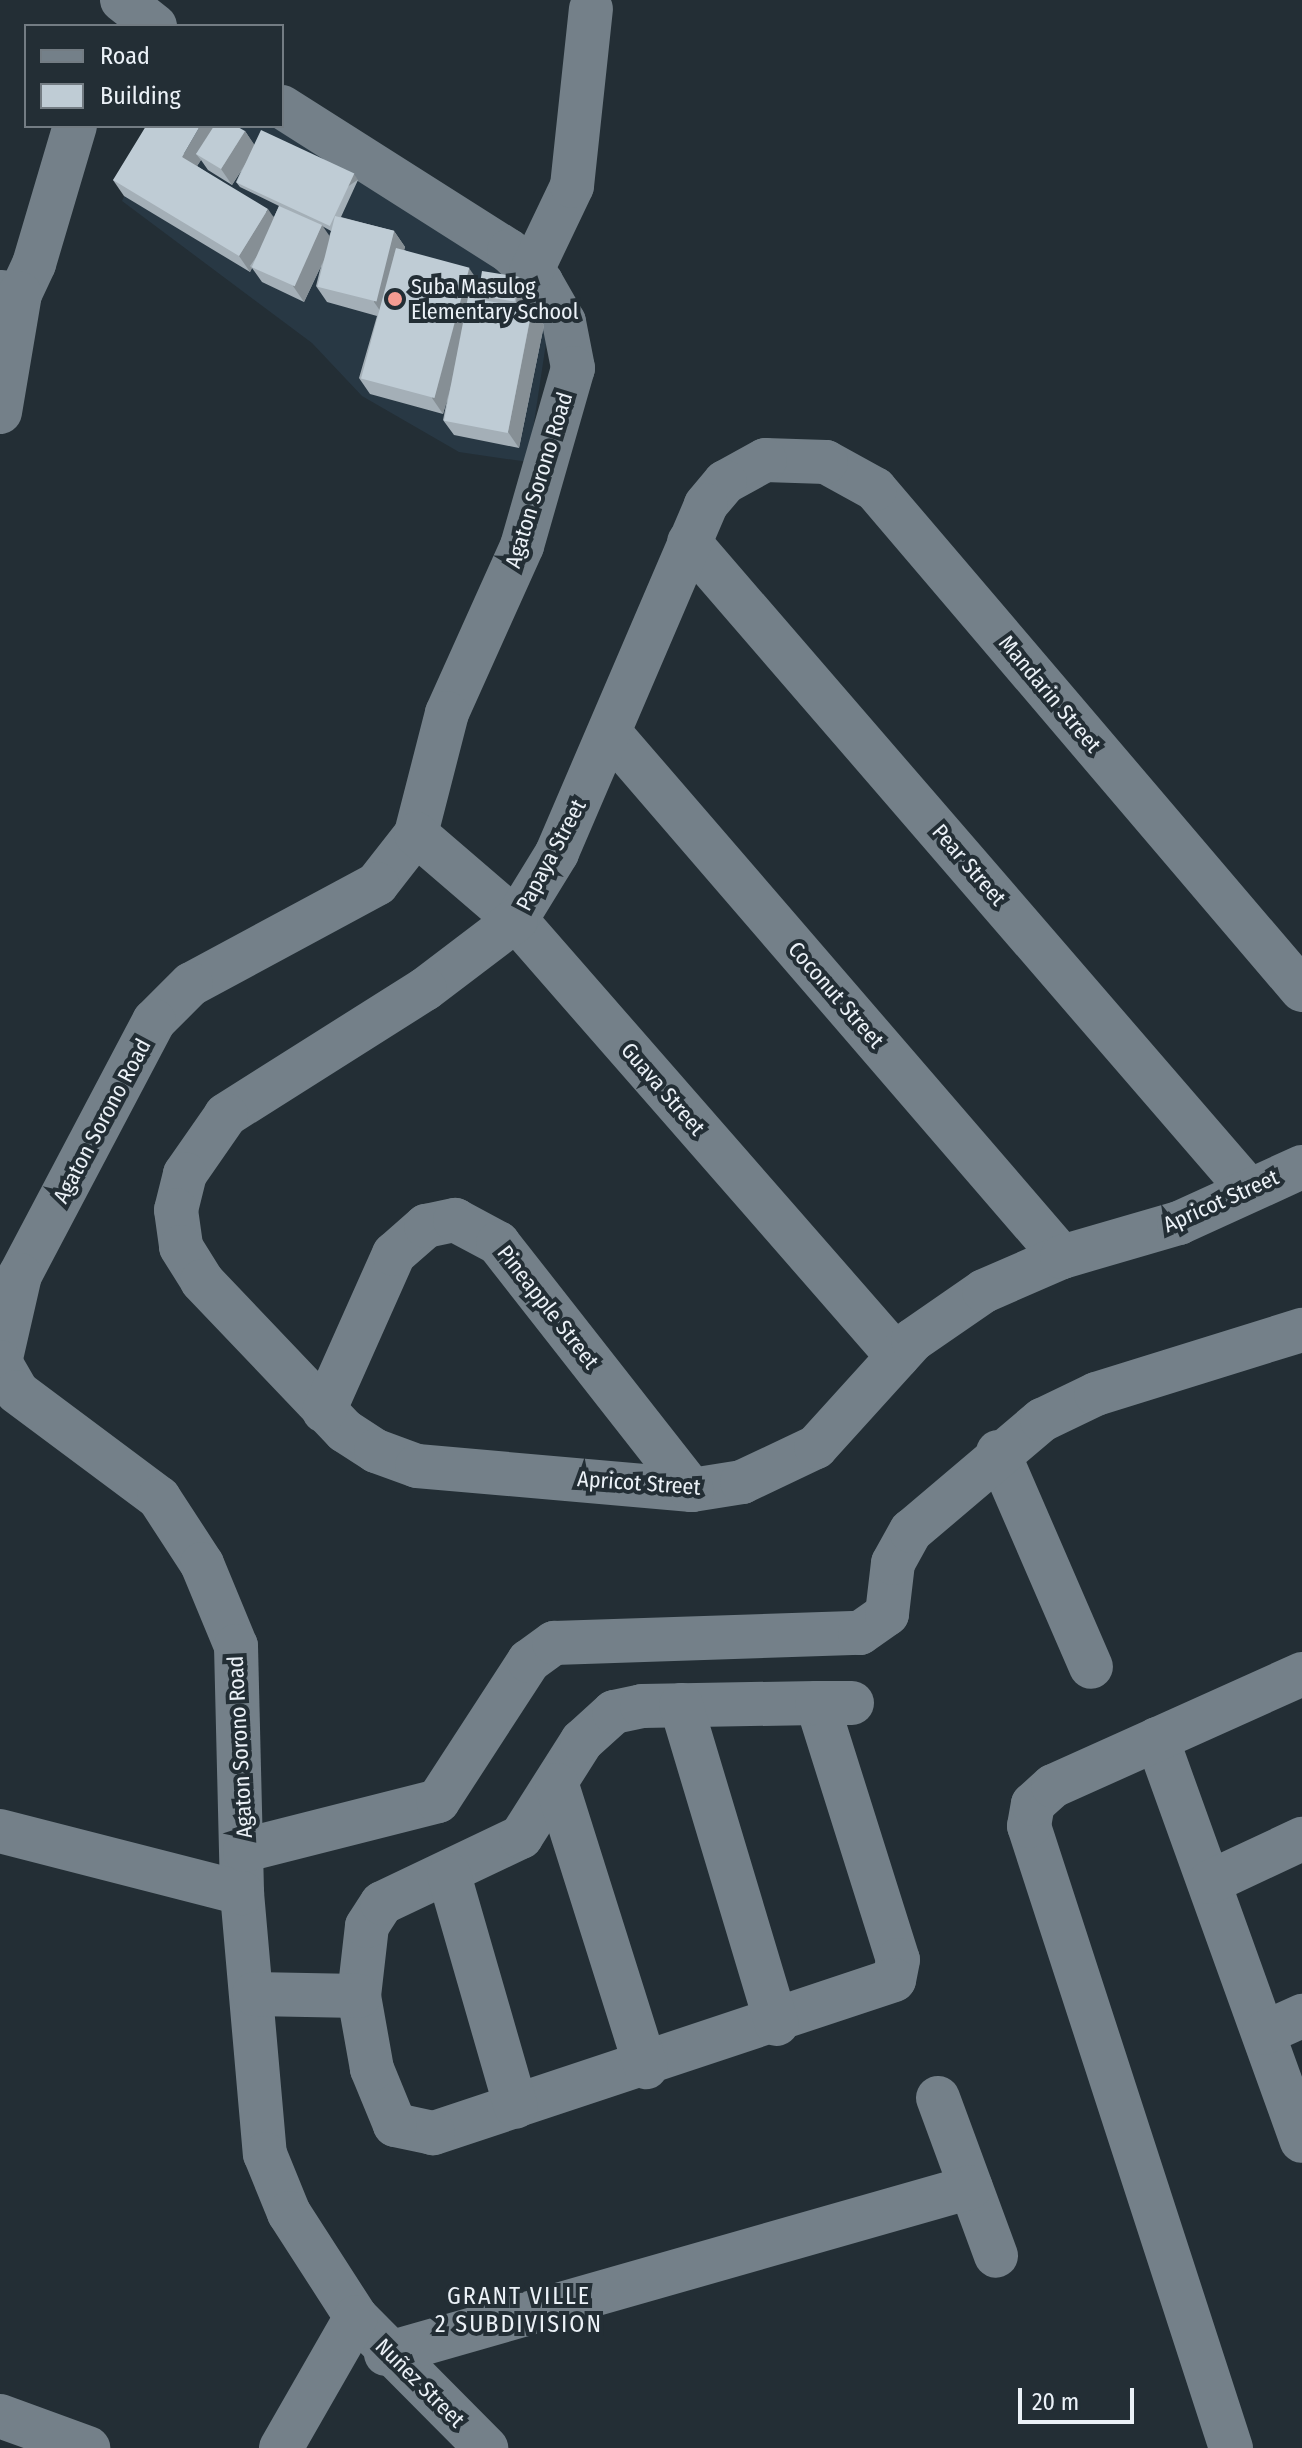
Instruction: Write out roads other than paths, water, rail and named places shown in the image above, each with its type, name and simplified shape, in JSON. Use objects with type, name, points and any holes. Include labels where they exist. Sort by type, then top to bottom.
[{"type":"street","points":[[105,24],[112,0]]},
{"type":"street","points":[[122,0],[152,24]]},
{"type":"street","points":[[531,272],[572,186],[591,9]]},
{"type":"street","name":"Agaton Sorono Road","points":[[284,108],[531,272],[564,322],[573,368],[522,546],[447,713],[416,834],[377,884],[191,984],[154,1021],[20,1275],[0,1362],[17,1392],[159,1498],[202,1564],[236,1646],[245,1850],[242,1893],[254,1994],[265,2154],[289,2213],[356,2317]]},
{"type":"street","points":[[0,412],[10,293],[74,128]]},
{"type":"street","name":"Papaya Street","points":[[177,1230],[185,1174],[226,1115],[455,969],[516,920],[557,853],[689,542],[725,482],[765,460]]},
{"type":"street","name":"Mandarin Street","points":[[765,460],[826,462],[875,489],[1302,990]]},
{"type":"street","name":"Pear Street","points":[[689,542],[1248,1189]]},
{"type":"street","name":"Coconut Street","points":[[610,733],[1062,1257]]},
{"type":"street","name":"Guava Street","points":[[416,834],[516,920],[898,1357]]},
{"type":"street","name":"Apricot Street","points":[[177,1230],[202,1281],[324,1411],[376,1451],[417,1466],[692,1490],[742,1482],[816,1447],[898,1357],[958,1306],[1062,1257],[1179,1223],[1302,1167]]},
{"type":"street","name":"Pineapple Street","points":[[324,1411],[394,1254],[426,1226],[455,1220],[498,1243],[692,1490]]},
{"type":"street","points":[[245,1850],[438,1801],[529,1661],[554,1643],[844,1637],[876,1626],[892,1601],[893,1563],[911,1531],[998,1452],[1096,1394],[1302,1330]]},
{"type":"street","points":[[998,1452],[1091,1667]]},
{"type":"street","points":[[1231,2448],[1029,1826],[1033,1804],[1053,1786],[1302,1674]]},
{"type":"street","points":[[835,1703],[900,1967],[880,1989],[777,2024],[433,2133],[403,2132],[381,2098],[359,1996],[372,1913],[393,1896],[449,1875],[521,1837],[557,1785],[582,1741],[614,1712],[681,1705],[835,1703]]},
{"type":"street","points":[[681,1705],[777,2024]]},
{"type":"street","points":[[1157,1739],[1210,1882],[1283,2024],[1302,2141]]},
{"type":"street","points":[[557,1785],[646,2067]]},
{"type":"street","points":[[0,1831],[242,1893]]},
{"type":"street","points":[[1210,1882],[1302,1839]]},
{"type":"street","points":[[449,1875],[516,2107]]},
{"type":"street","points":[[254,1994],[359,1996]]},
{"type":"street","points":[[938,2098],[996,2256]]},
{"type":"street","points":[[386,2354],[971,2187]]},
{"type":"street","points":[[281,2448],[356,2317]]},
{"type":"street","name":"Nuñez Street","points":[[356,2317],[386,2354],[486,2448]]},
{"type":"street","points":[[0,2416],[68,2444]]},
{"type":"place","name":"Suba Masulog Elementary School","points":[[395,299]]},
{"type":"district","name":"GRANT VILLE 2 SUBDIVISION","points":[[519,2311]]}]
